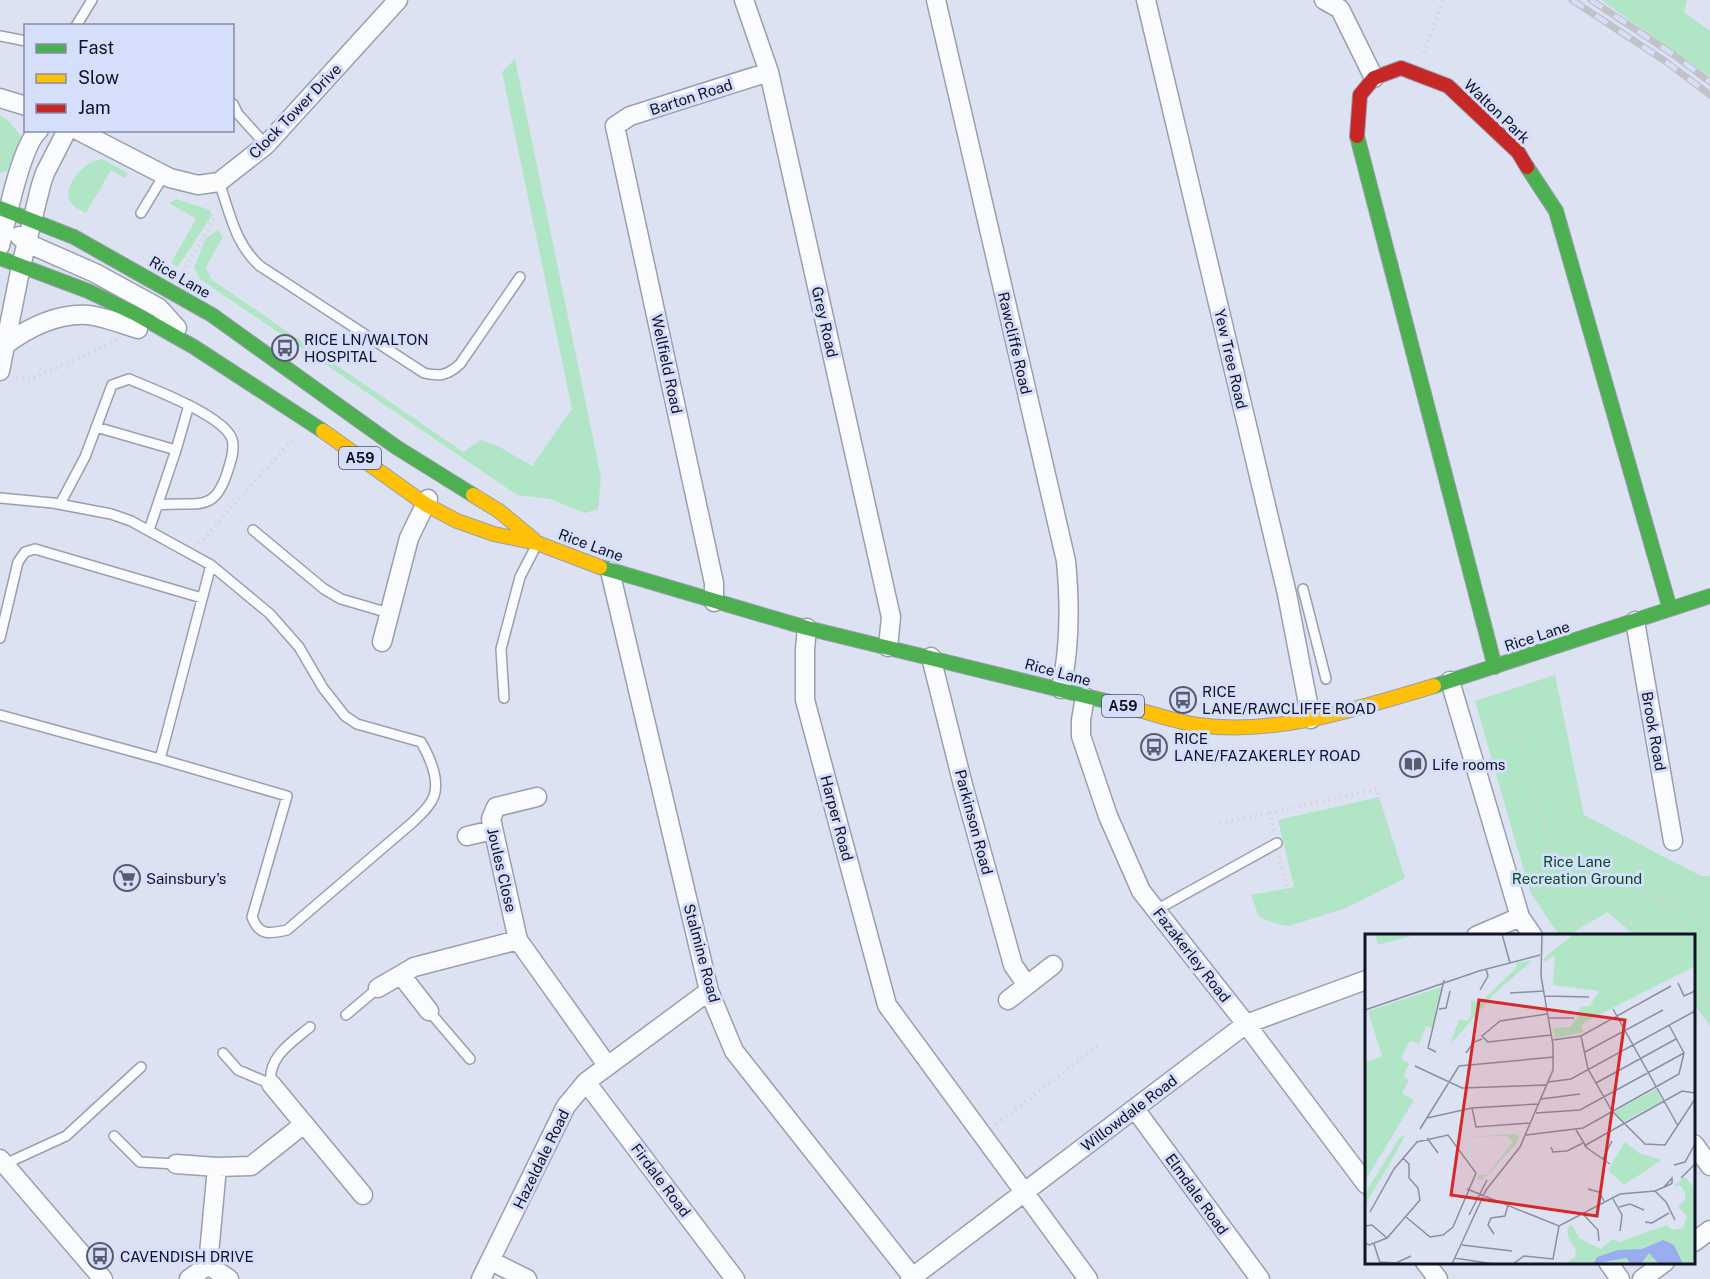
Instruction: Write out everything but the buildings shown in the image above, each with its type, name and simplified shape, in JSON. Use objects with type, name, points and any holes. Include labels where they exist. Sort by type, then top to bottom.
[{"type":"main road","name":"Walton Park","points":[[1374,78],[1401,68],[1448,86],[1518,152],[1556,211],[1670,609]]},
{"type":"main road","points":[[1374,78],[1360,95],[1356,132],[1495,667]]},
{"type":"main road","name":"Rice Lane","points":[[4,210],[74,237],[212,315],[396,447],[499,511],[537,543]]},
{"type":"main road","name":"Rice Lane","points":[[0,258],[88,291],[136,314],[309,421],[425,504],[457,520],[494,534],[537,543],[610,571],[807,628],[1061,689],[1198,725],[1249,728],[1277,725],[1362,707],[1495,667],[1710,596]]},
{"type":"street","name":"Clock Tower Drive","points":[[219,183],[266,145],[398,0]]},
{"type":"street","name":"Grey Road","points":[[744,0],[769,72],[891,618],[888,647]]},
{"type":"street","name":"Rawcliffe Road","points":[[936,0],[1066,561],[1069,597],[1065,673],[1061,689]]},
{"type":"street","name":"Yew Tree Road","points":[[1146,0],[1287,594],[1311,719]]},
{"type":"street","points":[[1324,0],[1340,9],[1374,78]]},
{"type":"street","name":"Barton Road","points":[[615,126],[630,116],[769,72]]},
{"type":"street","points":[[0,98],[24,105]]},
{"type":"street","name":"Wellfield Road","points":[[615,126],[714,583],[714,602]]},
{"type":"street","points":[[21,266],[17,249],[1,238],[4,210],[29,142],[37,132]]},
{"type":"street","points":[[5,374],[4,345],[32,219],[45,172],[66,132]]},
{"type":"street","points":[[80,132],[164,175],[198,185],[219,183]]},
{"type":"street","points":[[4,210],[14,229],[27,243],[95,273],[159,308],[194,348]]},
{"type":"street","points":[[4,345],[19,334],[51,320],[88,315],[194,348]]},
{"type":"street","points":[[382,642],[409,538],[425,504],[442,477]]},
{"type":"street","name":"Stalmine Road","points":[[610,571],[709,991],[735,1051],[912,1278]]},
{"type":"street","name":"Brook Road","points":[[1635,621],[1673,841]]},
{"type":"street","name":"Harper Road","points":[[807,628],[805,700],[887,1005],[981,1135]]},
{"type":"street","name":"Parkinson Road","points":[[931,657],[963,785],[1013,965],[1026,984]]},
{"type":"street","points":[[1450,681],[1520,917],[1532,934]]},
{"type":"street","name":"Fazakerley Road","points":[[1085,697],[1081,736],[1108,816],[1142,891],[1246,1024],[1365,1183]]},
{"type":"street","name":"Joules Close","points":[[537,797],[496,807],[491,819],[518,940],[607,1065]]},
{"type":"street","points":[[467,836],[493,831]]},
{"type":"street","points":[[1481,934],[1520,917]]},
{"type":"street","points":[[378,988],[414,967],[518,940]]},
{"type":"street","points":[[1008,1000],[1053,965]]},
{"type":"street","points":[[401,975],[429,1011]]},
{"type":"street","name":"Willowdale Road","points":[[912,1278],[1246,1024],[1365,980]]},
{"type":"street","name":"Hazeldale Road","points":[[481,1279],[566,1106],[586,1082],[607,1065],[709,991]]},
{"type":"street","name":"Firdale Road","points":[[586,1082],[735,1279]]},
{"type":"street","points":[[272,1084],[363,1195]]},
{"type":"street","name":"Elmdale Road","points":[[1135,1109],[1260,1279]]},
{"type":"street","points":[[176,1164],[217,1167],[250,1166],[304,1124]]},
{"type":"street","points":[[981,1135],[1089,1279]]},
{"type":"street","points":[[1695,1145],[1710,1166]]},
{"type":"street","points":[[2,1161],[103,1279]]},
{"type":"street","points":[[189,1279],[208,1265],[217,1167]]},
{"type":"street","points":[[1695,1241],[1710,1230]]},
{"type":"street","points":[[491,1262],[526,1279]]},
{"type":"street","points":[[1426,1264],[1438,1279]]},
{"type":"street","points":[[1609,1264],[1620,1279]]},
{"type":"street","points":[[1642,1279],[1664,1264]]},
{"type":"street","points":[[208,1265],[229,1279]]},
{"type":"lane","points":[[77,24],[92,0]]},
{"type":"lane","points":[[0,36],[24,41]]},
{"type":"lane","points":[[234,107],[266,145]]},
{"type":"lane","points":[[141,213],[164,175]]},
{"type":"lane","points":[[219,183],[241,244],[248,255],[260,266],[424,373],[437,376],[449,374],[460,364],[520,277]]},
{"type":"lane","points":[[60,504],[85,457],[112,385],[129,379],[189,405],[220,424],[232,438],[233,455],[222,488],[213,499],[200,503],[159,505]]},
{"type":"lane","points":[[149,530],[159,505],[189,405]]},
{"type":"lane","points":[[96,427],[176,450]]},
{"type":"lane","points":[[0,498],[60,504],[111,514],[149,530],[211,565],[270,614],[299,647],[323,688],[345,716],[357,724],[421,742],[429,755],[433,771],[434,796],[426,809],[412,822],[287,930],[274,933],[264,932],[256,927],[252,916],[287,796],[0,715]]},
{"type":"lane","points":[[253,530],[324,589],[341,599],[389,613]]},
{"type":"lane","points":[[504,699],[501,649],[520,577],[537,543]]},
{"type":"lane","points":[[0,638],[18,562],[25,552],[35,549],[202,598]]},
{"type":"lane","points":[[160,759],[211,565]]},
{"type":"lane","points":[[1303,589],[1326,679]]},
{"type":"lane","points":[[1156,910],[1276,843]]},
{"type":"lane","points":[[346,1015],[378,988]]},
{"type":"lane","points":[[429,1011],[470,1059]]},
{"type":"lane","points":[[272,1084],[270,1074],[281,1051],[310,1027]]},
{"type":"lane","points":[[223,1053],[238,1070],[272,1084]]},
{"type":"lane","points":[[2,1161],[66,1136],[141,1067]]},
{"type":"lane","points":[[114,1136],[140,1162],[176,1164]]},
{"type":"path","points":[[1416,74],[1443,0]]},
{"type":"path","points":[[171,291],[215,219],[219,183]]},
{"type":"path","points":[[5,374],[31,379],[112,343],[131,327]]},
{"type":"path","points":[[191,553],[309,421]]},
{"type":"path","points":[[1470,748],[1518,735],[1552,853],[1710,922]]},
{"type":"path","points":[[1220,823],[1377,789],[1396,869]]},
{"type":"path","points":[[1270,813],[1289,896]]},
{"type":"path","points":[[1652,895],[1686,934]]},
{"type":"path","points":[[1558,934],[1604,904],[1645,934]]},
{"type":"path","points":[[1695,943],[1710,961]]},
{"type":"path","points":[[1695,986],[1710,1008]]},
{"type":"path","points":[[981,1135],[1100,1044]]},
{"type":"green space","points":[[1601,0],[1687,0],[1684,12],[1710,31],[1710,77]]},
{"type":"green space","points":[[515,59],[601,477],[598,509],[585,513],[550,499],[517,495],[200,279],[194,267],[206,238],[218,230],[223,237],[206,267],[211,279],[463,452],[481,440],[498,446],[532,466],[572,409],[502,72]]},
{"type":"green space","points":[[0,116],[8,120],[21,136],[9,170],[0,173]]},
{"type":"green space","points":[[102,159],[128,173],[125,178],[111,170],[86,213],[70,201],[68,191],[84,167]]},
{"type":"green space","points":[[176,199],[210,210],[212,215],[178,267],[171,263],[196,219],[169,203]]},
{"type":"green space","name":"Rice Lane Recreation Ground","points":[[1555,675],[1584,815],[1701,876],[1710,876],[1710,1026],[1695,1005],[1695,934],[1634,934],[1607,912],[1571,934],[1558,934],[1530,892],[1475,701]]},
{"type":"green space","points":[[1379,797],[1405,878],[1346,908],[1289,926],[1259,917],[1251,895],[1294,887],[1278,820]]},
{"type":"railway","points":[[1572,0],[1665,61],[1710,95]]},
{"type":"railway","points":[[1591,0],[1710,82]]},
{"type":"traffic: fast","points":[[1357,136],[1495,667]]},
{"type":"traffic: fast","points":[[1527,167],[1556,211],[1670,609]]},
{"type":"traffic: fast","points":[[0,208],[74,237],[212,315],[396,447],[473,495]]},
{"type":"traffic: fast","points":[[0,258],[88,291],[136,314],[194,347],[323,431]]},
{"type":"traffic: fast","points":[[600,567],[807,628],[1122,705]]},
{"type":"traffic: fast","points":[[1434,686],[1710,596]]},
{"type":"traffic: slow","points":[[323,431],[425,504],[457,521],[494,534],[537,543],[600,567]]},
{"type":"traffic: slow","points":[[473,495],[499,511],[534,540]]},
{"type":"traffic: slow","points":[[1122,705],[1198,725],[1257,727],[1318,718],[1434,686]]},
{"type":"traffic: jam","points":[[1357,136],[1360,95],[1374,78],[1401,68],[1448,86],[1518,152],[1527,167]]},
{"type":"place","name":"RICE LN/WALTON HOSPITAL","points":[[285,348]]},
{"type":"place","name":"RICE LANE/RAWCLIFFE ROAD","points":[[1183,700]]},
{"type":"place","name":"RICE LANE/FAZAKERLEY ROAD","points":[[1154,747]]},
{"type":"place","name":"Life rooms","points":[[1413,764]]},
{"type":"place","name":"Sainsbury's","points":[[127,878]]},
{"type":"place","name":"CAVENDISH DRIVE","points":[[100,1256]]}]
